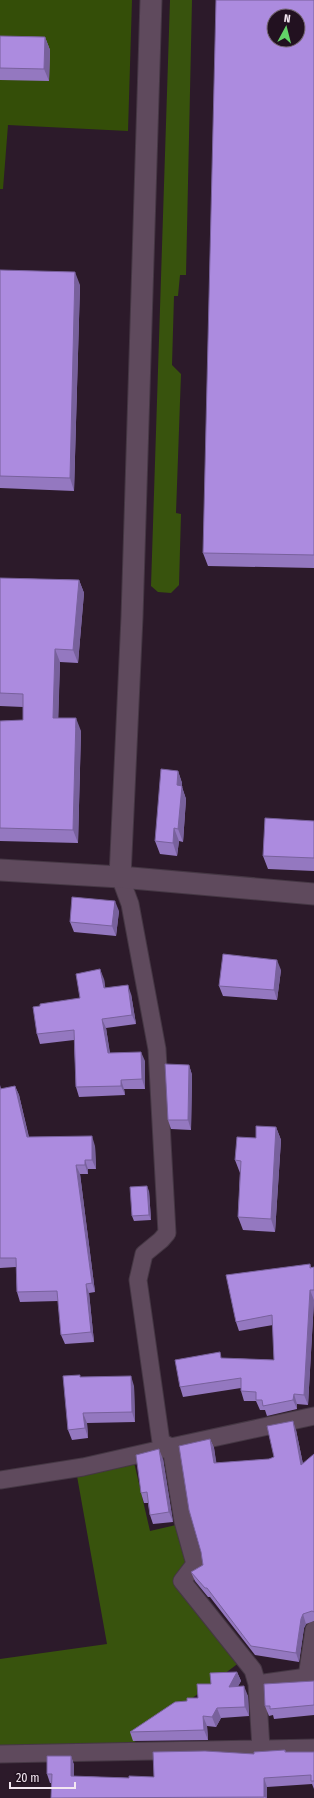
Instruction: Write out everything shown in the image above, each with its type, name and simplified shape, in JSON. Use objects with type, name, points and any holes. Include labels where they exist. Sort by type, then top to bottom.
[{"type":"street","points":[[151,0],[132,617],[120,877],[130,904],[157,1049],[167,1233],[144,1254],[138,1280],[162,1442],[171,1447]]},
{"type":"street","points":[[0,870],[120,877],[314,894]]},
{"type":"street","points":[[0,1480],[83,1467],[314,1416]]},
{"type":"street","points":[[171,1447],[183,1521],[194,1564],[182,1581],[253,1670],[258,1684],[260,1748]]},
{"type":"street","points":[[258,1684],[307,1677],[314,1630]]},
{"type":"street","points":[[0,1754],[314,1748]]},
{"type":"green space","points":[[0,0],[132,0],[128,131],[8,125],[3,189],[0,189]]},
{"type":"green space","points":[[170,0],[192,0],[186,275],[180,275],[178,296],[174,296],[172,365],[181,374],[176,513],[181,514],[179,585],[171,593],[158,592],[151,586]]},
{"type":"green space","points":[[134,1462],[150,1531],[176,1525],[188,1563],[176,1582],[240,1662],[133,1743],[0,1748],[0,1659],[107,1644],[77,1476]]},
{"type":"building","points":[[216,0],[314,0],[314,555],[203,553]]},
{"type":"building","points":[[0,36],[45,37],[44,69],[0,68]]},
{"type":"building","points":[[0,270],[75,272],[70,478],[0,476]]},
{"type":"building","points":[[0,578],[79,580],[73,650],[55,649],[53,718],[76,718],[73,830],[0,828],[0,721],[23,720],[23,694],[0,693]]},
{"type":"building","points":[[161,769],[178,771],[177,785],[182,786],[178,829],[174,828],[173,843],[155,841]]},
{"type":"building","points":[[265,818],[314,821],[314,858],[263,856]]},
{"type":"building","points":[[72,897],[115,901],[112,926],[70,922]]},
{"type":"building","points":[[223,954],[277,960],[274,990],[219,986]]},
{"type":"building","points":[[100,969],[104,988],[128,985],[132,1015],[102,1019],[108,1053],[141,1052],[142,1079],[121,1080],[121,1086],[76,1087],[74,1030],[37,1034],[33,1007],[40,1006],[40,1004],[80,998],[76,974]]},
{"type":"building","points":[[165,1064],[189,1065],[188,1120],[168,1120]]},
{"type":"building","points":[[15,1086],[27,1137],[92,1136],[92,1160],[85,1160],[85,1165],[76,1165],[92,1283],[86,1284],[91,1332],[61,1335],[57,1291],[17,1292],[16,1258],[0,1258],[0,1089]]},
{"type":"building","points":[[256,1126],[276,1127],[271,1219],[238,1217],[241,1161],[235,1160],[237,1137],[256,1138]]},
{"type":"building","points":[[147,1186],[149,1215],[132,1216],[130,1187]]},
{"type":"building","points":[[310,1264],[310,1268],[314,1267],[314,1290],[310,1290],[304,1395],[294,1394],[293,1400],[263,1406],[262,1400],[256,1400],[256,1392],[241,1391],[241,1378],[180,1387],[175,1360],[220,1352],[221,1358],[274,1360],[272,1315],[236,1322],[226,1275]]},
{"type":"building","points":[[80,1375],[80,1377],[131,1376],[132,1412],[83,1413],[85,1428],[68,1430],[63,1376]]},
{"type":"building","points":[[293,1421],[301,1465],[314,1454],[314,1612],[312,1611],[303,1614],[296,1653],[251,1646],[207,1588],[205,1588],[191,1572],[203,1565],[201,1552],[189,1510],[179,1446],[210,1439],[214,1463],[269,1459],[274,1457],[267,1426]]},
{"type":"building","points":[[159,1449],[169,1512],[150,1515],[147,1492],[141,1493],[136,1455]]},
{"type":"building","points":[[237,1672],[229,1687],[244,1686],[245,1707],[217,1708],[212,1717],[203,1716],[204,1730],[130,1732],[175,1702],[187,1701],[187,1698],[198,1698],[197,1684],[211,1684],[210,1673]]},
{"type":"building","points":[[314,1681],[314,1705],[270,1709],[270,1706],[265,1706],[264,1684]]},
{"type":"building","points":[[285,1750],[285,1752],[314,1752],[314,1781],[311,1781],[311,1775],[264,1778],[264,1797],[51,1798],[52,1774],[47,1774],[47,1756],[71,1756],[71,1776],[129,1778],[129,1776],[154,1777],[153,1752],[205,1751],[254,1754],[254,1752]]}]
